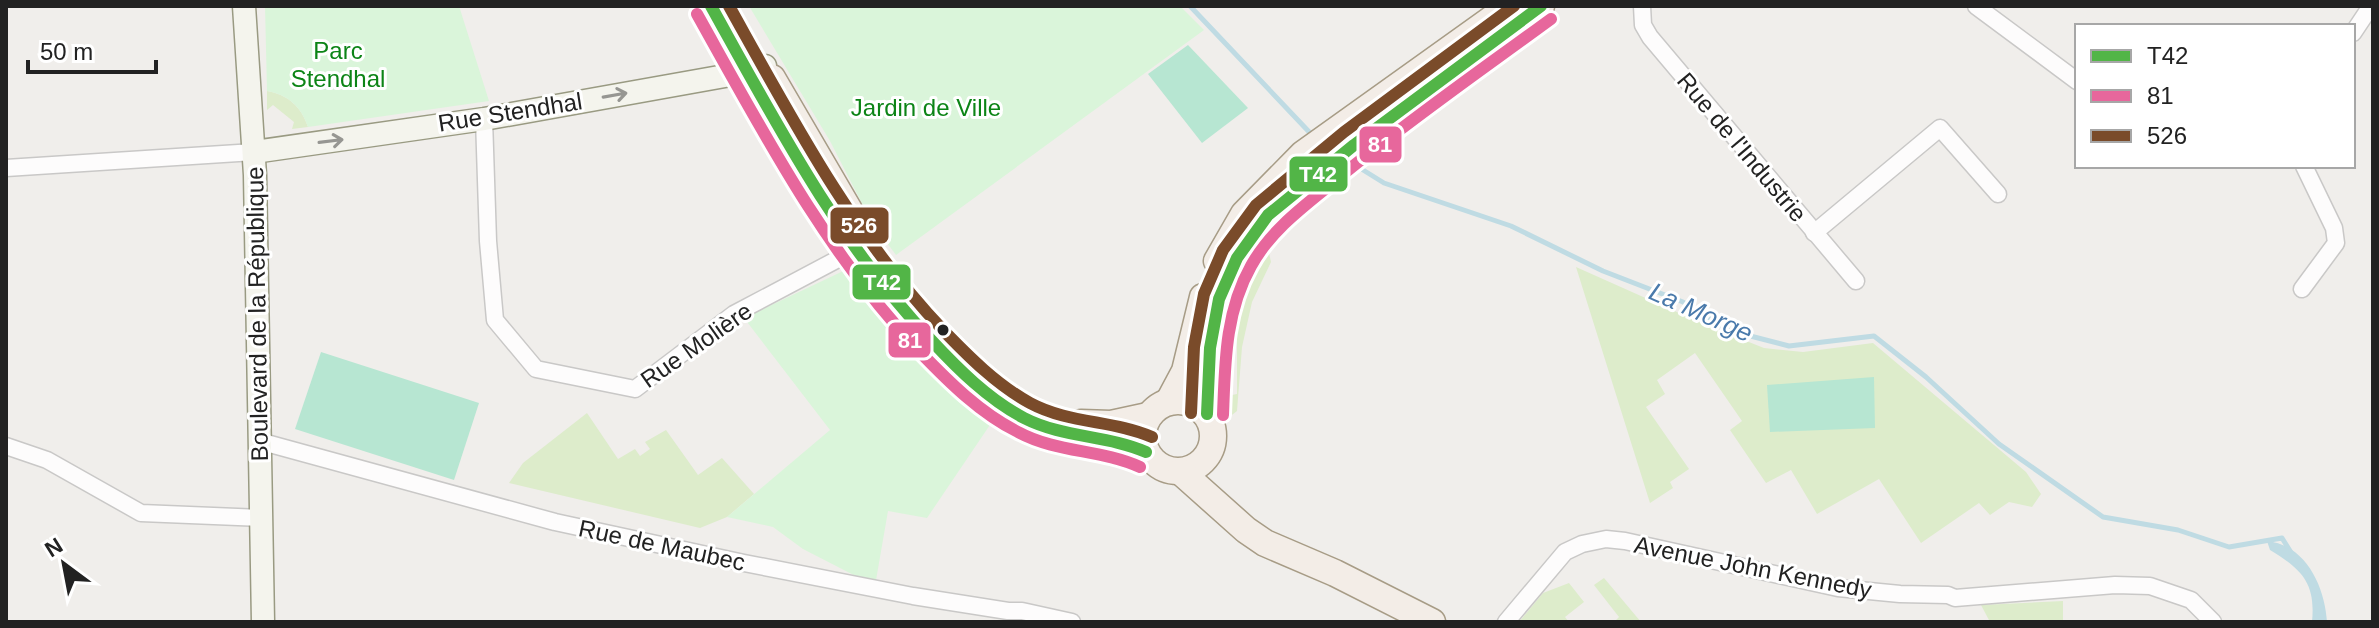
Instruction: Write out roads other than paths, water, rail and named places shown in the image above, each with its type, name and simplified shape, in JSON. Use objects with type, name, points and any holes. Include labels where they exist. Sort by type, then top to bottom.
[{"type":"main road","points":[[711,6],[757,70],[862,245],[920,330],[1002,405],[1050,430],[1116,442],[1146,452]]},
{"type":"main road","points":[[731,6],[757,70]]},
{"type":"main road","points":[[1207,414],[1210,348],[1219,299],[1237,258],[1268,215],[1333,162],[1342,139],[1510,6]]},
{"type":"main road","points":[[1212,449],[1198,466],[1181,472],[1167,470],[1155,463],[1146,452],[1143,428],[1185,371],[1205,290],[1216,262],[1244,214],[1303,154],[1342,139],[1541,6]]},
{"type":"main road","points":[[862,245],[943,330],[1015,395],[1039,410],[1062,421],[1111,424],[1183,400],[1196,405],[1207,414],[1213,426],[1212,449],[1221,488],[1233,517]]},
{"type":"main road","points":[[1181,472],[1265,543],[1335,573],[1432,622]]},
{"type":"street","name":"Boulevard de la République","points":[[244,6],[254,152],[263,622]]},
{"type":"street","name":"Rue de l'Industrie","points":[[1642,6],[1643,25],[1650,37],[1856,281]]},
{"type":"street","points":[[1976,6],[2075,80]]},
{"type":"street","points":[[2355,30],[2371,6]]},
{"type":"street","name":"Rue Stendhal","points":[[254,152],[484,119],[757,70]]},
{"type":"street","name":"Rue Molière","points":[[484,119],[488,241],[495,320],[536,369],[635,389],[734,314],[862,245]]},
{"type":"street","points":[[1814,233],[1940,128],[1998,194]]},
{"type":"street","points":[[6,168],[254,152]]},
{"type":"street","points":[[2302,289],[2336,243],[2334,228],[2305,168]]},
{"type":"street","name":"Rue de Maubec","points":[[259,441],[555,522],[913,596],[1072,622]]},
{"type":"street","points":[[6,446],[47,460],[141,513],[261,518]]},
{"type":"street","name":"Avenue John Kennedy","points":[[1506,622],[1565,552],[1582,544],[1606,539],[1863,592],[1948,595],[1955,598],[2115,585],[2150,586],[2191,600],[2213,622]]},
{"type":"water","points":[[2267,541],[2293,550],[2303,559],[2322,595],[2327,622],[2312,622],[2311,597],[2304,578],[2270,550]]},
{"type":"waterway","name":"La Morge","points":[[1190,6],[1313,136]]},
{"type":"waterway","name":"La Morge","points":[[1347,160],[1384,183],[1511,226],[1603,271],[1683,302],[1727,330],[1789,346],[1874,336],[1926,377],[1999,444],[2103,517],[2178,530],[2229,547],[2282,538],[2292,554]]},
{"type":"park label","name":"Parc Stendhal","points":[[338,64]]},
{"type":"park label","name":"Jardin de Ville","points":[[926,107]]}]
